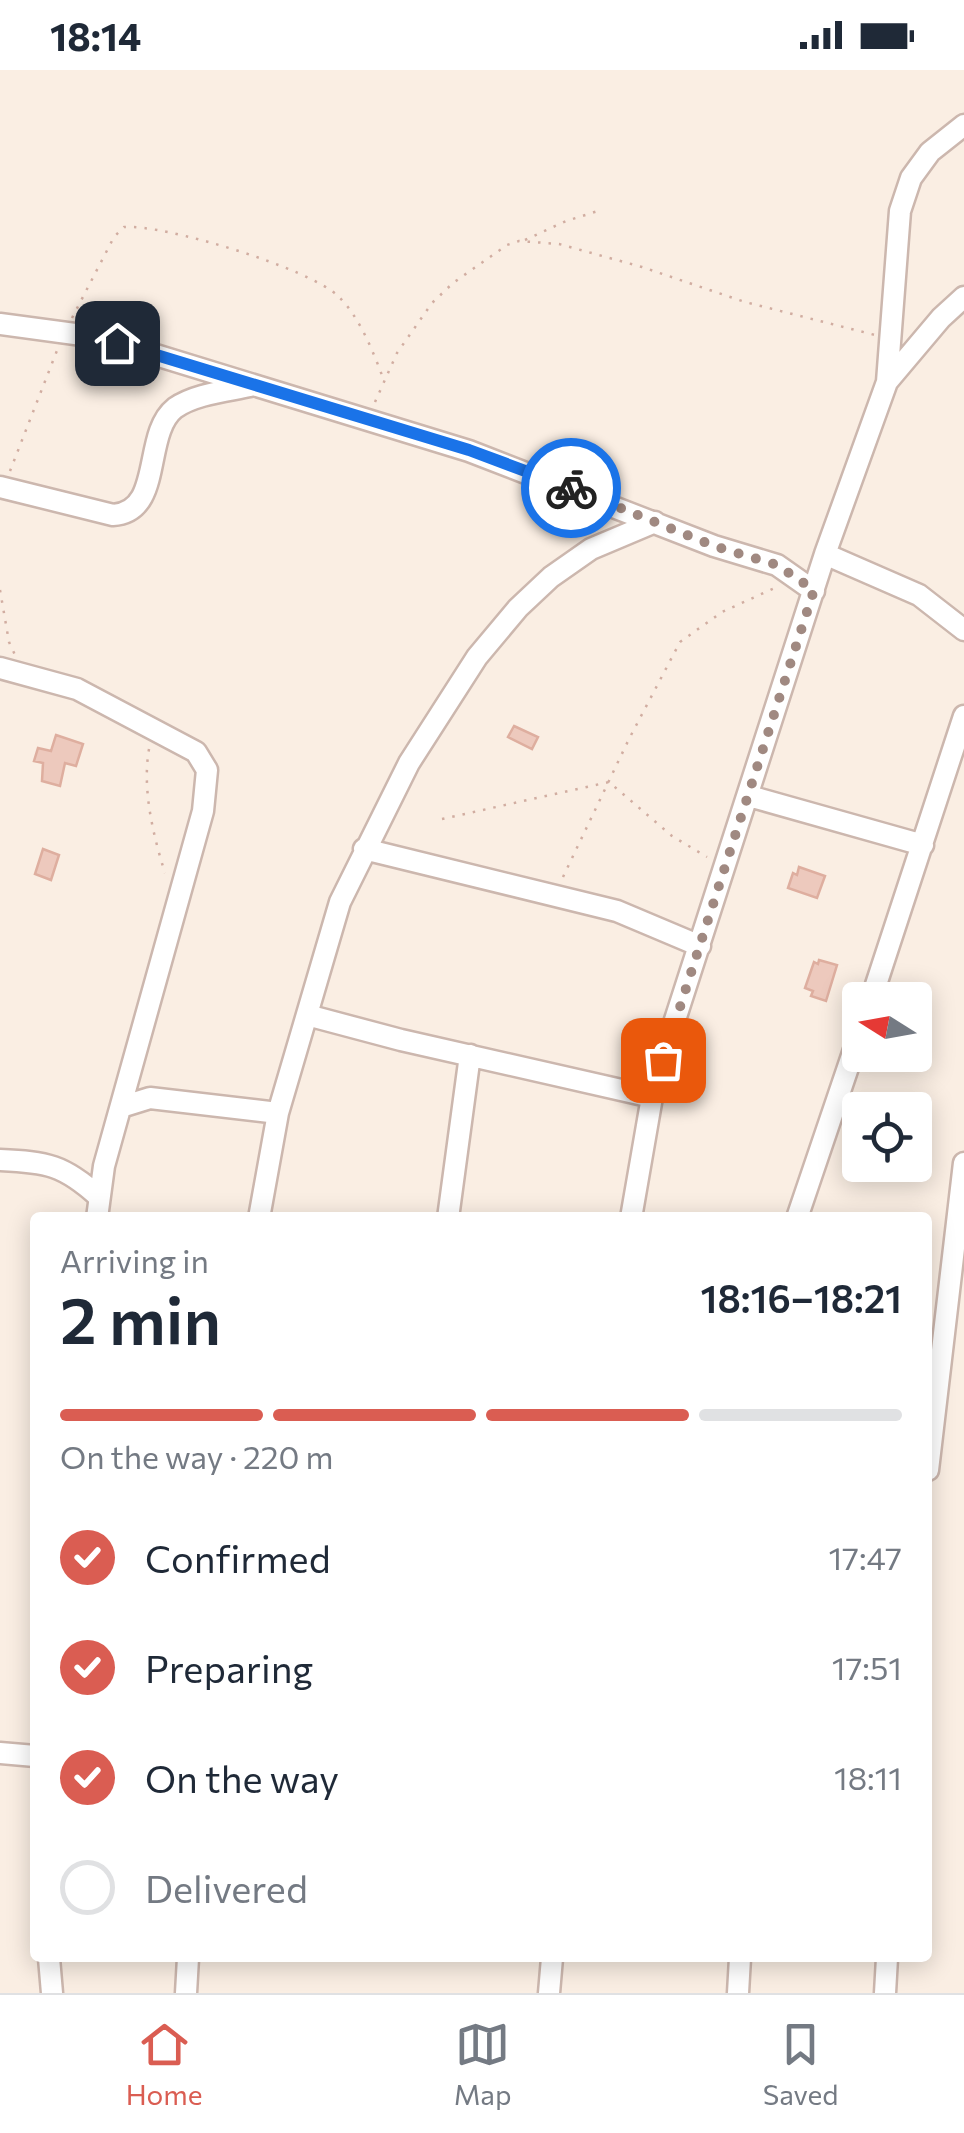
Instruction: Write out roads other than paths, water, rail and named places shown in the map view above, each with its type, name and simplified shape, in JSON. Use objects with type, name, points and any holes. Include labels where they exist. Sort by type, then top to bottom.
[{"type":"street","points":[[632,1212],[652,1097],[749,796],[806,584],[825,554],[886,382],[900,211],[911,178],[930,152],[964,125]]},
{"type":"street","points":[[886,382],[964,297]]},
{"type":"street","points":[[0,324],[97,337],[469,450],[714,546],[777,565],[806,584]]},
{"type":"street","points":[[2,488],[113,515],[124,514],[137,506],[165,420],[177,407],[204,396],[254,386]]},
{"type":"street","points":[[260,1212],[278,1113],[340,902],[364,849],[441,709],[477,657],[518,608],[551,577],[592,549],[654,522]]},
{"type":"street","points":[[825,554],[919,595],[964,630]]},
{"type":"street","points":[[0,668],[77,689],[196,752],[206,766],[208,784],[171,933],[104,1166],[98,1207]]},
{"type":"street","points":[[877,982],[964,716]]},
{"type":"street","points":[[749,796],[923,845]]},
{"type":"street","points":[[364,849],[617,911],[700,946]]},
{"type":"street","points":[[307,1015],[652,1097]]},
{"type":"street","points":[[449,1212],[470,1055]]},
{"type":"street","points":[[799,1212],[846,1072]]},
{"type":"street","points":[[121,1107],[150,1098],[278,1113]]},
{"type":"street","points":[[0,1160],[64,1168],[98,1207]]},
{"type":"street","points":[[932,1436],[964,1163]]},
{"type":"street","points":[[0,1752],[30,1755]]},
{"type":"street","points":[[49,1962],[52,1993]]},
{"type":"street","points":[[186,1993],[188,1962]]},
{"type":"street","points":[[548,1993],[552,1962]]},
{"type":"street","points":[[738,1993],[740,1962]]},
{"type":"street","points":[[885,1993],[887,1962]]}]
